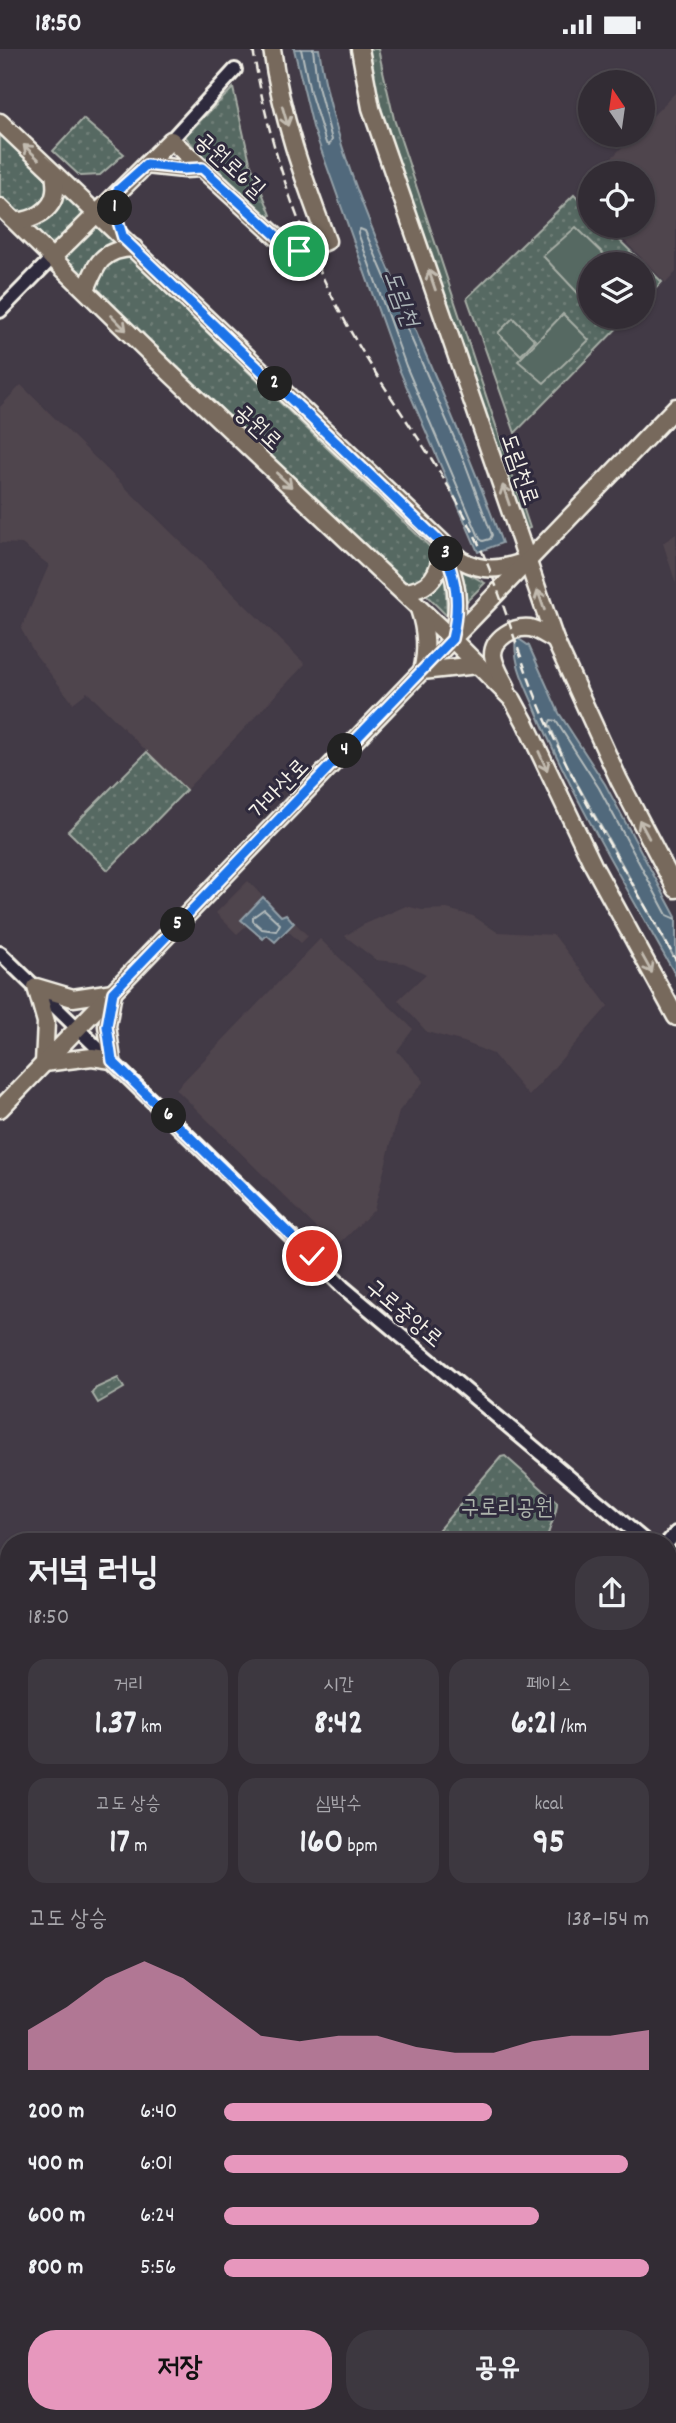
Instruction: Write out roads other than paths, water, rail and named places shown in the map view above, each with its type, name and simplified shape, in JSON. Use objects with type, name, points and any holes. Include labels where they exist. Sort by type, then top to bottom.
[{"type":"main road","name":"공원로6길","points":[[52,258],[171,140],[292,250],[306,250],[327,241],[278,94],[272,49]]},
{"type":"main road","name":"도림천로","points":[[360,49],[371,109],[555,641],[619,780],[676,889]]},
{"type":"main road","name":"공원로","points":[[0,123],[442,544],[474,567],[495,570],[529,560]]},
{"type":"main road","points":[[146,165],[202,168]]},
{"type":"main road","points":[[15,221],[33,218],[47,208],[55,193],[54,174]]},
{"type":"main road","points":[[86,291],[93,270],[100,260],[128,243],[116,215],[117,191]]},
{"type":"main road","name":"공원로","points":[[0,207],[171,374],[452,639]]},
{"type":"main road","name":"가마산로","points":[[0,1109],[676,407]]},
{"type":"main road","points":[[403,592],[416,591],[431,581],[439,566],[442,544]]},
{"type":"main road","points":[[442,544],[456,584],[457,617],[452,639],[513,700]]},
{"type":"main road","points":[[418,606],[426,636],[422,671],[478,665]]},
{"type":"main road","points":[[555,641],[539,631],[524,628],[499,639],[494,647],[495,664],[593,865],[676,1017]]},
{"type":"main road","points":[[36,987],[73,998],[113,992],[107,1026],[112,1061],[92,1057],[44,1063],[46,1022],[36,987]]},
{"type":"street","name":"공원로6길","points":[[171,140],[235,70]]},
{"type":"street","points":[[0,311],[52,258]]},
{"type":"street","name":"구로중앙로","points":[[0,953],[343,1287],[635,1533]]},
{"type":"water","name":"도림천","points":[[294,49],[319,49],[334,119],[355,185],[502,543],[478,552],[399,369],[313,127]]},
{"type":"water","points":[[516,637],[529,646],[559,713],[605,784],[676,917],[676,976],[602,844],[550,743],[521,674],[516,655]]},
{"type":"water","points":[[263,897],[281,916],[286,914],[294,923],[275,942],[267,935],[263,939],[241,920]]},
{"type":"railway","points":[[253,49],[280,165],[292,203],[322,276],[359,346],[434,463],[475,536],[495,582],[537,700],[561,754],[676,960]]},
{"type":"park label","name":"구로리공원","points":[[507,1506]]}]
